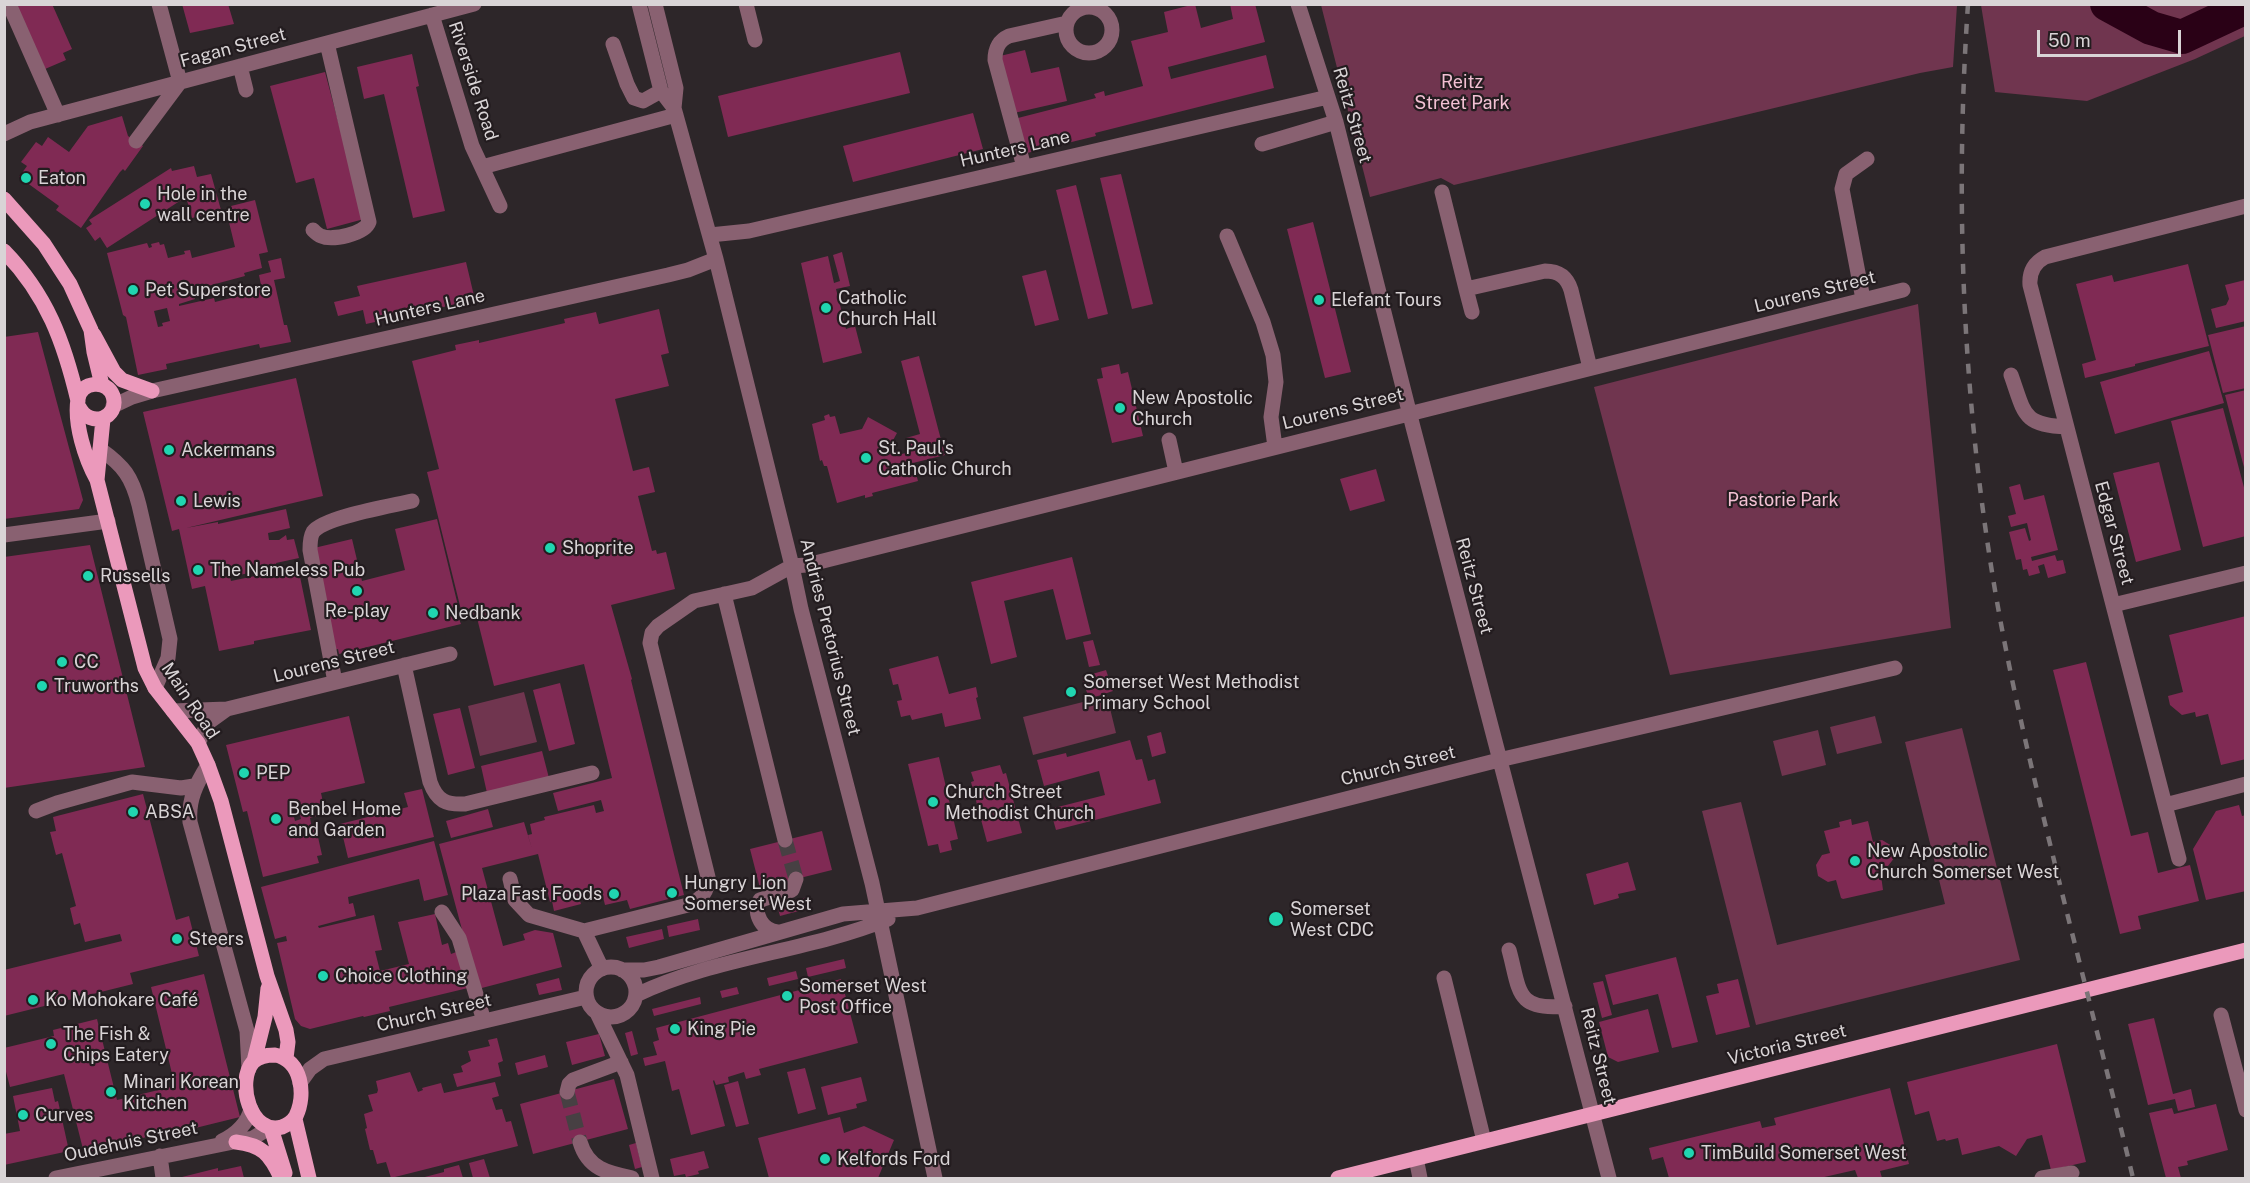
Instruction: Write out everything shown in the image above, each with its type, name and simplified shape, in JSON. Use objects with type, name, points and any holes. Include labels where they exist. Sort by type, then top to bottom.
[{"type":"main road","points":[[4,199],[44,244],[69,284],[114,372],[122,380],[152,391]]},
{"type":"main road","name":"Main Road","points":[[4,251],[35,287],[60,336],[78,404],[85,453],[97,480],[145,668],[155,688],[198,743],[208,765],[221,801],[267,976],[286,1030],[288,1042],[286,1058]]},
{"type":"main road","points":[[91,330],[94,352],[104,387]]},
{"type":"main road","points":[[96,384],[104,387],[113,396],[110,414],[103,419],[91,419],[86,416],[78,404],[79,396],[86,387],[96,384]]},
{"type":"main road","name":"Main Road","points":[[97,480],[103,419]]},
{"type":"main road","name":"Victoria Street","points":[[1338,1179],[2246,950]]},
{"type":"main road","name":"Main Road","points":[[252,1065],[267,1006],[267,976]]},
{"type":"main road","points":[[270,1055],[286,1058],[292,1062],[300,1083],[299,1107],[295,1119],[288,1125],[270,1128],[258,1121],[251,1109],[246,1086],[252,1065],[270,1055]]},
{"type":"main road","points":[[295,1119],[309,1179]]},
{"type":"main road","points":[[270,1128],[281,1156],[284,1179]]},
{"type":"main road","points":[[236,1142],[256,1145],[272,1161],[284,1179]]},
{"type":"street","points":[[9,4],[58,115]]},
{"type":"street","points":[[136,141],[180,82],[159,4]]},
{"type":"street","name":"Fagan Street","points":[[4,134],[30,122],[327,43],[436,11],[474,4]]},
{"type":"street","name":"Andries Pretorius Street","points":[[639,4],[661,91],[675,112],[710,235],[879,917],[935,1179]]},
{"type":"street","name":"Andries Pretorius Street","points":[[655,4],[676,88],[675,112]]},
{"type":"street","points":[[746,4],[755,39]]},
{"type":"street","name":"Reitz Street","points":[[1298,4],[1336,122],[1609,1179]]},
{"type":"street","points":[[1083,6],[1099,9],[1106,14],[1112,28],[1108,44],[1095,53],[1079,51],[1068,39],[1067,23],[1070,16],[1083,6]]},
{"type":"street","name":"Riverside Road","points":[[436,11],[479,163],[500,206]]},
{"type":"street","points":[[1024,167],[995,60],[997,47],[1001,40],[1009,36],[1067,23]]},
{"type":"street","points":[[313,230],[321,237],[332,238],[362,232],[369,222],[327,43]]},
{"type":"street","points":[[613,44],[634,98],[643,101],[661,91]]},
{"type":"street","points":[[240,66],[246,90]]},
{"type":"street","name":"Hunters Lane","points":[[710,235],[749,231],[1328,97]]},
{"type":"street","points":[[479,163],[675,112]]},
{"type":"street","points":[[1262,144],[1336,122]]},
{"type":"street","points":[[1863,299],[1842,189],[1846,174],[1867,159]]},
{"type":"street","points":[[1442,192],[1472,312]]},
{"type":"street","name":"Edgar Street","points":[[2179,859],[2030,285],[2032,270],[2045,256],[2246,206]]},
{"type":"street","points":[[1227,236],[1263,322],[1274,355],[1276,382],[1271,417],[1275,447]]},
{"type":"street","name":"Hunters Lane","points":[[113,406],[152,391],[668,275],[716,260]]},
{"type":"street","points":[[1466,290],[1545,271],[1558,273],[1568,283],[1571,290],[1590,368]]},
{"type":"street","name":"Lourens Street","points":[[584,931],[694,903],[707,889],[708,877],[650,643],[652,633],[658,626],[694,601],[752,588],[792,566],[807,565],[1903,290]]},
{"type":"street","points":[[2011,375],[2022,406],[2034,423],[2067,427]]},
{"type":"street","name":"Hunters Lane","points":[[104,387],[152,391]]},
{"type":"street","points":[[1169,440],[1176,472]]},
{"type":"street","points":[[100,449],[117,461],[134,485],[170,639],[168,658],[155,688]]},
{"type":"street","points":[[335,682],[310,550],[313,532],[330,520],[412,501]]},
{"type":"street","points":[[4,535],[108,521]]},
{"type":"street","points":[[2113,605],[2246,573]]},
{"type":"street","points":[[724,594],[785,840]]},
{"type":"street","name":"Lourens Street","points":[[173,711],[227,709],[450,654]]},
{"type":"street","points":[[404,665],[430,782],[434,793],[445,803],[465,804],[592,773]]},
{"type":"street","name":"Church Street","points":[[602,969],[659,967],[843,914],[879,917],[1499,760],[1895,668]]},
{"type":"street","name":"Lourens Street","points":[[198,743],[209,722],[227,709]]},
{"type":"street","points":[[208,765],[194,786],[189,809],[190,822],[247,1031],[252,1065]]},
{"type":"street","points":[[36,811],[132,783],[181,788],[194,786]]},
{"type":"street","points":[[2165,805],[2246,784]]},
{"type":"street","points":[[510,879],[515,900],[524,911],[536,918],[584,931],[602,969],[590,978],[586,987],[586,997],[590,1006],[597,1013],[627,1075],[652,1179]]},
{"type":"street","points":[[778,932],[773,932],[763,926],[758,903],[760,900],[792,890],[795,879]]},
{"type":"street","points":[[442,912],[459,938],[484,1021]]},
{"type":"street","name":"Church Street","points":[[597,1013],[607,1017],[622,1015],[633,1005],[636,995],[685,975],[853,933],[879,917]]},
{"type":"street","points":[[1509,950],[1522,995],[1528,1002],[1547,1008],[1565,1006]]},
{"type":"street","points":[[622,970],[633,981],[636,995]]},
{"type":"street","points":[[1444,978],[1484,1141]]},
{"type":"street","name":"Church Street","points":[[300,1083],[310,1069],[324,1059],[586,997]]},
{"type":"street","points":[[2221,1015],[2245,1104]]},
{"type":"street","points":[[567,1092],[573,1080],[621,1062]]},
{"type":"street","name":"Oudehuis Street","points":[[213,1145],[229,1137],[243,1126],[249,1119],[251,1109]]},
{"type":"street","name":"Oudehuis Street","points":[[56,1179],[236,1142],[258,1136],[270,1128]]},
{"type":"street","points":[[580,1142],[586,1156],[597,1168],[632,1179]]},
{"type":"street","points":[[160,1156],[163,1179]]},
{"type":"street","points":[[1416,1158],[1420,1179]]},
{"type":"street","points":[[2042,1179],[2072,1173]]},
{"type":"green space","name":"Reitz Street Park","points":[[1957,4],[1953,67],[1454,185],[1441,178],[1370,197],[1321,5]]},
{"type":"green space","points":[[1981,5],[2245,5],[2245,36],[2195,59],[2087,101],[1995,92]]},
{"type":"green space","name":"Pastorie Park","points":[[1918,304],[1951,628],[1670,675],[1594,387]]},
{"type":"green space","points":[[524,692],[537,742],[480,756],[468,706]]},
{"type":"green space","points":[[1107,696],[1116,733],[1033,755],[1023,717]]},
{"type":"green space","points":[[1875,716],[1882,743],[1837,754],[1830,727]]},
{"type":"green space","points":[[1962,728],[2020,960],[1756,1025],[1702,811],[1741,802],[1777,945],[1945,904],[1905,742]]},
{"type":"green space","points":[[1818,730],[1826,765],[1782,776],[1773,741]]},
{"type":"building","points":[[16,4],[52,4],[72,49],[63,53],[66,60],[45,69]]},
{"type":"building","points":[[182,4],[228,4],[234,24],[190,33]]},
{"type":"building","points":[[1195,4],[1201,28],[1233,19],[1230,4],[1255,4],[1265,42],[1168,67],[1171,79],[1266,55],[1274,88],[1095,133],[1096,136],[1023,154],[1014,119],[1096,98],[1094,94],[1104,91],[1105,96],[1143,86],[1131,41],[1168,32],[1164,12]]},
{"type":"building","points":[[1025,50],[1031,73],[1059,67],[1067,101],[1014,113],[1000,56]]},
{"type":"building","points":[[900,52],[910,93],[728,137],[718,96]]},
{"type":"building","points":[[412,54],[419,86],[416,87],[445,211],[413,218],[384,94],[364,99],[357,67]]},
{"type":"building","points":[[325,72],[364,219],[327,229],[314,178],[296,183],[270,86]]},
{"type":"building","points":[[973,113],[983,149],[853,182],[843,146]]},
{"type":"building","points":[[122,116],[128,136],[143,146],[125,171],[123,169],[120,172],[81,228],[56,210],[59,206],[19,177],[27,166],[21,162],[36,142],[42,146],[48,137],[69,152],[88,126]]},
{"type":"building","name":"Hole in the wall centre","points":[[194,166],[197,177],[211,174],[221,210],[192,218],[186,197],[107,248],[100,237],[95,241],[86,228],[92,224],[89,220],[171,168],[172,171]]},
{"type":"building","points":[[1121,174],[1153,304],[1132,309],[1100,178]]},
{"type":"building","points":[[1076,185],[1108,314],[1088,319],[1056,190]]},
{"type":"building","points":[[255,200],[268,252],[259,254],[262,268],[244,273],[245,276],[193,290],[195,299],[179,304],[179,306],[214,298],[215,302],[239,296],[237,290],[261,285],[259,275],[271,272],[268,261],[281,258],[285,278],[274,280],[284,325],[287,325],[291,342],[260,348],[259,344],[166,364],[167,369],[138,375],[126,317],[123,315],[107,253],[147,243],[149,248],[152,247],[151,244],[159,242],[160,245],[164,244],[168,258],[185,254],[184,251],[190,250],[192,258],[235,247],[227,214],[233,212],[231,206]],"holes":[[[167,308],[170,321],[158,327],[154,311]]]},
{"type":"building","name":"Elefant Tours","points":[[1313,222],[1351,372],[1325,378],[1287,229]]},
{"type":"building","name":"Catholic Church Hall","points":[[842,252],[850,286],[836,289],[846,329],[855,326],[862,353],[823,363],[801,263],[828,256],[834,283],[840,281],[833,255]]},
{"type":"building","points":[[466,262],[475,300],[366,324],[363,310],[338,316],[334,302],[360,296],[357,286]]},
{"type":"building","points":[[2188,264],[2209,346],[2085,378],[2082,364],[2096,360],[2076,284],[2112,275],[2114,282]]},
{"type":"building","points":[[1046,270],[1059,320],[1035,326],[1022,276]]},
{"type":"building","points":[[2245,280],[2246,321],[2216,328],[2211,309],[2226,305],[2229,299],[2225,285]]},
{"type":"building","points":[[659,309],[669,353],[661,355],[669,386],[615,399],[633,471],[649,467],[655,492],[638,496],[652,551],[656,550],[657,554],[666,552],[675,589],[611,605],[632,679],[684,895],[630,909],[627,900],[605,905],[601,889],[578,894],[581,904],[554,911],[538,854],[482,868],[503,946],[525,940],[523,934],[535,930],[553,933],[562,967],[478,989],[439,844],[524,822],[532,849],[528,835],[532,834],[530,824],[545,820],[544,817],[594,805],[596,813],[604,811],[601,800],[558,811],[553,793],[612,778],[584,664],[494,686],[476,614],[463,618],[427,472],[439,469],[412,361],[456,350],[455,345],[479,340],[479,343],[565,323],[564,319],[596,312],[599,324]]},
{"type":"building","points":[[2246,326],[2246,388],[2223,393],[2208,335]]},
{"type":"building","points":[[38,332],[83,500],[79,509],[4,519],[4,337]]},
{"type":"building","points":[[2209,351],[2224,403],[2115,434],[2100,382]]},
{"type":"building","name":"St. Paul's Catholic Church","points":[[919,356],[945,455],[913,463],[918,481],[872,493],[873,496],[865,498],[865,495],[837,503],[827,466],[824,466],[822,460],[820,461],[812,424],[825,420],[824,416],[829,414],[830,417],[835,416],[840,434],[862,429],[868,417],[897,433],[891,444],[895,456],[909,452],[906,438],[920,434],[901,361]]},
{"type":"building","name":"New Apostolic Church","points":[[1119,364],[1121,374],[1128,372],[1143,436],[1112,443],[1097,379],[1103,378],[1101,368]]},
{"type":"building","points":[[296,378],[323,496],[186,528],[218,522],[218,524],[286,509],[290,528],[268,533],[269,540],[279,540],[286,535],[287,540],[294,539],[299,558],[276,563],[277,567],[230,577],[231,581],[298,567],[311,630],[254,641],[254,644],[219,651],[205,586],[192,589],[179,529],[172,531],[143,412]]},
{"type":"building","points":[[2246,390],[2246,471],[2245,471],[2225,395]]},
{"type":"building","points":[[2223,408],[2246,495],[2246,536],[2203,547],[2171,421]]},
{"type":"building","points":[[2159,462],[2181,550],[2136,562],[2113,473]]},
{"type":"building","points":[[1376,469],[1385,501],[1350,511],[1340,479]]},
{"type":"building","points":[[2020,484],[2024,500],[2044,495],[2058,550],[2031,557],[2032,561],[2055,555],[2057,561],[2063,560],[2066,573],[2048,578],[2044,564],[2038,566],[2040,573],[2029,576],[2027,569],[2023,570],[2021,559],[2016,560],[2009,532],[2025,528],[2029,541],[2031,540],[2027,523],[2011,527],[2008,516],[2016,514],[2009,487]]},
{"type":"building","points":[[437,519],[461,624],[339,654],[338,649],[334,650],[314,548],[352,539],[362,581],[405,570],[395,529]]},
{"type":"building","name":"CC","points":[[90,545],[145,767],[4,788],[4,557]]},
{"type":"building","points":[[1072,557],[1091,634],[1066,640],[1053,589],[1004,601],[1017,657],[991,664],[971,582]]},
{"type":"building","points":[[2246,616],[2246,759],[2221,765],[2208,714],[2196,717],[2195,712],[2182,715],[2170,705],[2168,696],[2183,692],[2169,635]]},
{"type":"building","points":[[1093,640],[1100,665],[1089,667],[1083,642]]},
{"type":"building","points":[[938,656],[949,694],[976,687],[981,719],[945,727],[942,713],[912,720],[910,715],[901,717],[897,701],[902,700],[898,684],[893,685],[889,669]]},
{"type":"building","points":[[2086,662],[2131,836],[2148,832],[2158,873],[2190,865],[2199,901],[2138,916],[2141,929],[2120,934],[2053,670]]},
{"type":"building","points":[[1106,670],[1113,691],[1089,699],[1082,677]]},
{"type":"building","points":[[560,683],[575,744],[549,751],[533,690]]},
{"type":"building","points":[[460,708],[475,768],[448,775],[433,714]]},
{"type":"building","points":[[349,716],[365,783],[321,793],[324,807],[318,809],[320,815],[310,818],[312,829],[316,828],[322,855],[317,856],[319,863],[263,877],[247,811],[243,812],[226,745]],"holes":[[[296,799],[301,819],[295,821],[290,801]]]},
{"type":"building","points":[[1161,732],[1166,753],[1152,757],[1147,736]]},
{"type":"building","points":[[1130,740],[1136,760],[1142,759],[1148,781],[1155,779],[1161,803],[1056,830],[1050,809],[1105,795],[1099,771],[1044,786],[1037,760],[1066,753],[1067,757]]},
{"type":"building","points":[[542,751],[549,778],[487,793],[481,766]]},
{"type":"building","name":"Church Street Methodist Church","points":[[939,757],[958,839],[950,841],[952,850],[940,853],[938,844],[928,846],[908,764]]},
{"type":"building","points":[[1000,765],[1003,774],[1006,773],[1022,833],[987,842],[971,782],[974,781],[971,772]]},
{"type":"building","points":[[422,789],[434,837],[348,858],[340,824],[408,807],[404,793]]},
{"type":"building","points":[[143,794],[176,920],[189,916],[199,956],[130,973],[133,984],[4,1016],[4,970],[122,941],[120,934],[85,942],[80,923],[74,925],[70,908],[76,906],[62,853],[56,855],[50,832],[56,831],[53,817]]},
{"type":"building","points":[[2239,805],[2242,816],[2246,815],[2246,891],[2206,900],[2193,849],[2216,811]]},
{"type":"building","points":[[488,809],[493,827],[451,838],[446,821]]},
{"type":"building","name":"New Apostolic Church Somerset West","points":[[1851,819],[1852,825],[1868,821],[1873,842],[1882,840],[1892,846],[1895,857],[1888,866],[1880,868],[1883,890],[1843,899],[1836,880],[1828,882],[1818,876],[1816,865],[1822,855],[1830,853],[1824,831],[1840,827],[1839,822]]},
{"type":"building","points":[[822,831],[832,870],[760,888],[750,849]]},
{"type":"building","points":[[434,841],[448,895],[424,901],[419,879],[348,897],[349,904],[353,903],[356,916],[318,926],[319,928],[374,915],[382,950],[375,951],[380,971],[409,964],[398,922],[435,914],[442,945],[448,943],[451,954],[459,951],[468,988],[389,1007],[390,1011],[364,1017],[310,1029],[301,1026],[295,1019],[277,943],[287,941],[286,936],[275,939],[261,887]]},
{"type":"building","points":[[1628,862],[1636,890],[1618,894],[1619,898],[1594,905],[1586,874]]},
{"type":"building","points":[[808,897],[810,908],[780,916],[777,905]]},
{"type":"building","points":[[698,919],[700,930],[669,937],[667,926]]},
{"type":"building","points":[[662,929],[664,939],[629,948],[626,937]]},
{"type":"building","points":[[1676,957],[1698,1042],[1672,1048],[1658,994],[1613,1005],[1605,975]]},
{"type":"building","points":[[844,959],[846,968],[808,977],[806,968]]},
{"type":"building","points":[[796,971],[798,979],[769,986],[767,978]]},
{"type":"building","points":[[204,974],[240,1117],[171,1134],[170,1131],[84,1153],[64,1074],[10,1087],[4,1064],[4,1048],[54,1036],[53,1030],[97,1019],[117,1100],[175,1086],[151,987]]},
{"type":"building","points":[[559,978],[562,990],[539,995],[536,984]]},
{"type":"building","points":[[841,979],[858,1043],[759,1069],[761,1075],[746,1079],[744,1072],[728,1077],[729,1082],[716,1085],[714,1080],[725,1126],[691,1135],[679,1089],[672,1091],[665,1061],[645,1066],[643,1058],[657,1055],[653,1042],[659,1040],[656,1028]]},
{"type":"building","points":[[1738,979],[1750,1027],[1716,1035],[1706,996],[1719,993],[1717,984]]},
{"type":"building","points":[[1603,981],[1612,1015],[1602,1018],[1593,983]]},
{"type":"building","points":[[737,987],[739,994],[722,998],[720,991]]},
{"type":"building","points":[[700,997],[701,1004],[654,1016],[652,1009]]},
{"type":"building","points":[[1648,1009],[1659,1052],[1618,1062],[1608,1057],[1599,1022]]},
{"type":"building","points":[[2154,1018],[2173,1094],[2191,1089],[2195,1107],[2178,1111],[2175,1099],[2148,1105],[2128,1024]]},
{"type":"building","points":[[632,1031],[638,1054],[631,1056],[625,1033]]},
{"type":"building","points":[[599,1034],[605,1056],[572,1065],[566,1042]]},
{"type":"building","points":[[497,1038],[503,1061],[498,1063],[501,1076],[457,1087],[453,1074],[463,1072],[461,1066],[471,1061],[468,1051],[490,1046],[488,1040]]},
{"type":"building","points":[[2057,1044],[2086,1162],[2051,1170],[2042,1135],[2027,1139],[2016,1156],[1999,1146],[1962,1155],[1958,1138],[1937,1141],[1929,1111],[1915,1115],[1907,1082]]},
{"type":"building","points":[[545,1055],[548,1067],[518,1075],[515,1063]]},
{"type":"building","points":[[805,1068],[816,1109],[798,1114],[787,1072]]},
{"type":"building","points":[[410,1072],[418,1092],[423,1090],[422,1088],[441,1083],[444,1093],[495,1082],[499,1096],[492,1098],[496,1110],[502,1109],[506,1122],[511,1121],[518,1146],[391,1178],[386,1162],[377,1164],[373,1150],[370,1150],[364,1114],[373,1111],[368,1095],[377,1093],[376,1081]]},
{"type":"building","points":[[861,1077],[867,1101],[856,1104],[857,1108],[828,1115],[821,1087]]},
{"type":"building","points":[[614,1079],[628,1129],[533,1154],[520,1104]]},
{"type":"building","points":[[738,1081],[749,1124],[736,1127],[724,1085]]},
{"type":"building","points":[[52,1088],[55,1102],[58,1101],[69,1151],[4,1165],[4,1134],[20,1131],[13,1096]]},
{"type":"building","points":[[1890,1088],[1909,1164],[1880,1171],[1882,1178],[1858,1178],[1855,1170],[1820,1178],[1669,1178],[1663,1157],[1652,1160],[1649,1148],[1760,1121],[1762,1128],[1776,1125],[1774,1118]]},
{"type":"building","points":[[2216,1104],[2228,1150],[2187,1161],[2188,1165],[2178,1167],[2181,1178],[2166,1178],[2149,1113],[2172,1108],[2174,1114]]},
{"type":"building","name":"Kelfords Ford","points":[[840,1117],[844,1133],[864,1126],[894,1140],[878,1178],[769,1178],[758,1138]]},
{"type":"building","points":[[636,1143],[642,1167],[635,1169],[629,1145]]},
{"type":"building","points":[[704,1151],[709,1168],[698,1171],[699,1174],[686,1177],[685,1174],[674,1176],[670,1159]]},
{"type":"building","points":[[484,1159],[490,1178],[473,1178],[469,1163]]},
{"type":"building","points":[[459,1165],[463,1178],[421,1178],[444,1172],[444,1169]]},
{"type":"building","points":[[241,1166],[244,1178],[178,1178],[218,1168],[218,1171]]},
{"type":"waterway","points":[[2107,4],[2151,28],[2182,37],[2246,7]]},
{"type":"tunnel","points":[[785,840],[796,879]]},
{"type":"tunnel","points":[[567,1092],[580,1142]]},
{"type":"railway","points":[[1968,4],[1962,146],[1964,289],[1968,360],[1982,502],[1999,614],[2025,739],[2133,1178]]},
{"type":"place","name":"Eaton","points":[[26,178]]},
{"type":"place","name":"Hole in the wall centre","points":[[145,204]]},
{"type":"place","name":"Pet Superstore","points":[[133,290]]},
{"type":"place","name":"Elefant Tours","points":[[1319,300]]},
{"type":"place","name":"Catholic Church Hall","points":[[826,308]]},
{"type":"place","name":"New Apostolic Church","points":[[1120,408]]},
{"type":"place","name":"Ackermans","points":[[169,450]]},
{"type":"place","name":"St. Paul's Catholic Church","points":[[866,458]]},
{"type":"place","name":"Lewis","points":[[181,501]]},
{"type":"place","name":"Shoprite","points":[[550,548]]},
{"type":"place","name":"The Nameless Pub","points":[[198,570]]},
{"type":"place","name":"Russells","points":[[88,576]]},
{"type":"place","name":"Re-play","points":[[357,591]]},
{"type":"place","name":"Nedbank","points":[[433,613]]},
{"type":"place","name":"CC","points":[[62,662]]},
{"type":"place","name":"Truworths","points":[[42,686]]},
{"type":"place","name":"Somerset West Methodist Primary School","points":[[1071,692]]},
{"type":"place","name":"PEP","points":[[244,773]]},
{"type":"place","name":"Church Street Methodist Church","points":[[933,802]]},
{"type":"place","name":"ABSA","points":[[133,812]]},
{"type":"place","name":"Benbel Home and Garden","points":[[276,819]]},
{"type":"place","name":"New Apostolic Church Somerset West","points":[[1855,861]]},
{"type":"place","name":"Hungry Lion Somerset West","points":[[672,893]]},
{"type":"place","name":"Plaza Fast Foods","points":[[614,894]]},
{"type":"place","name":"Somerset West CDC","points":[[1276,919]]},
{"type":"place","name":"Steers","points":[[177,939]]},
{"type":"place","name":"Choice Clothing","points":[[323,976]]},
{"type":"place","name":"Somerset West Post Office","points":[[787,996]]},
{"type":"place","name":"Ko Mohokare Café","points":[[33,1000]]},
{"type":"place","name":"King Pie","points":[[675,1029]]},
{"type":"place","name":"The Fish & Chips Eatery","points":[[51,1044]]},
{"type":"place","name":"Minari Korean Kitchen","points":[[111,1092]]},
{"type":"place","name":"Curves","points":[[23,1115]]},
{"type":"place","name":"TimBuild Somerset West","points":[[1689,1153]]},
{"type":"place","name":"Kelfords Ford","points":[[825,1159]]}]
